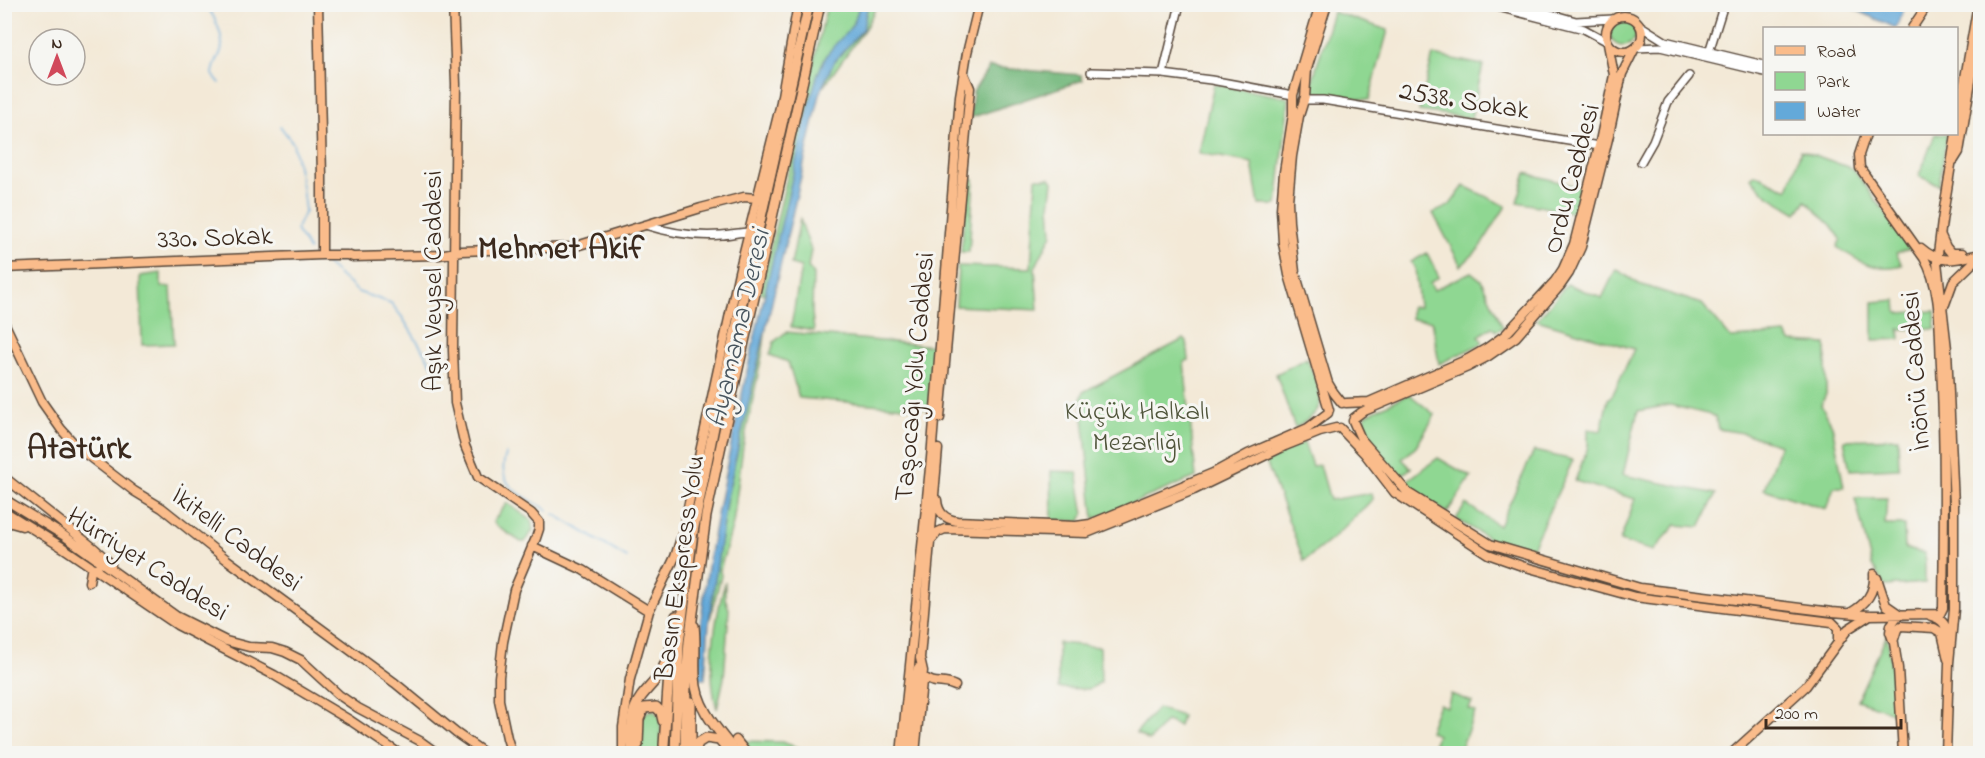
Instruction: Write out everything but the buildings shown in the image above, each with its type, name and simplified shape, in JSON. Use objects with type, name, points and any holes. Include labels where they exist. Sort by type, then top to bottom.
[{"type":"highway","name":"Basın Ekspress Yolu","points":[[675,753],[678,650],[693,532],[711,440],[809,4]]},
{"type":"highway","name":"Basın Ekspress Yolu","points":[[685,753],[688,654],[698,562],[714,475],[820,4]]},
{"type":"highway","points":[[664,749],[671,645],[686,555],[693,532]]},
{"type":"highway","points":[[692,615],[695,627],[694,675],[698,699],[710,719],[735,750]]},
{"type":"highway","points":[[632,753],[631,731],[634,710],[641,698],[660,677],[671,645]]},
{"type":"highway","points":[[688,654],[693,753]]},
{"type":"highway","points":[[638,753],[639,719],[644,708],[656,707],[661,712],[664,749]]},
{"type":"highway","points":[[693,753],[698,743],[706,738],[719,740],[735,750]]},
{"type":"main road","points":[[318,4],[322,255]]},
{"type":"main road","name":"Aşık Veysel Caddesi","points":[[453,4],[456,84],[450,252],[455,403],[465,446],[478,477],[531,513],[539,522],[539,529],[532,546]]},
{"type":"main road","points":[[623,753],[625,704],[630,679],[650,611],[675,557],[682,534],[749,232],[780,107],[798,4]]},
{"type":"main road","name":"Taşocağı Yolu Caddesi","points":[[915,753],[922,676],[920,658],[941,413],[960,96],[979,4]]},
{"type":"main road","points":[[1320,4],[1294,96],[1282,195],[1283,243],[1329,422],[1365,454],[1391,489],[1488,554],[1522,566],[1635,597],[1832,622],[1838,628],[1838,640]]},
{"type":"main road","points":[[1327,4],[1306,69],[1305,96],[1297,124],[1289,176],[1292,274],[1325,375],[1334,393],[1352,409],[1353,419],[1361,439],[1398,482],[1415,499],[1499,548],[1640,588],[1832,612],[1926,615],[1939,619],[1946,625],[1949,663]]},
{"type":"main road","points":[[1913,27],[1928,4]]},
{"type":"main road","points":[[1958,120],[1978,4]]},
{"type":"main road","points":[[1620,16],[1628,16],[1641,26],[1642,39],[1635,49],[1623,52],[1612,48],[1608,43],[1606,32],[1613,20],[1620,16]]},
{"type":"main road","points":[[1950,166],[1959,152],[1980,29]]},
{"type":"main road","name":"Ordu Caddesi","points":[[1344,403],[1363,404],[1467,358],[1506,335],[1555,281],[1569,257],[1580,226],[1599,146],[1614,75],[1608,43]]},
{"type":"main road","name":"Ordu Caddesi","points":[[1353,419],[1362,412],[1487,357],[1516,337],[1560,286],[1581,247],[1605,154],[1622,74],[1635,49]]},
{"type":"main road","points":[[1970,52],[1974,63]]},
{"type":"main road","name":"Taşocağı Yolu Caddesi","points":[[901,753],[970,88],[964,74]]},
{"type":"main road","points":[[1964,87],[1968,98]]},
{"type":"main road","points":[[1294,96],[1298,103],[1305,96]]},
{"type":"main road","name":"İnönü Caddesi","points":[[1866,135],[1859,155],[1860,168],[1912,240],[1929,269],[1936,296],[1943,403],[1943,608],[1940,614],[1926,615]]},
{"type":"main road","points":[[1950,166],[1955,135]]},
{"type":"main road","name":"İnönü Caddesi","points":[[1946,753],[1949,663],[1954,609],[1954,505],[1947,349],[1938,259],[1950,166]]},
{"type":"main road","name":"330. Sokak","points":[[4,270],[272,256],[439,255],[450,252],[563,249],[744,197],[757,198]]},
{"type":"main road","points":[[1912,240],[1931,245],[1940,235],[1951,253],[1956,255],[1980,253]]},
{"type":"main road","points":[[1912,240],[1927,254],[1938,259],[1949,260],[1980,253]]},
{"type":"main road","points":[[1944,307],[1953,282],[1980,253]]},
{"type":"main road","points":[[1939,273],[1949,260]]},
{"type":"main road","name":"İkitelli Caddesi","points":[[4,322],[42,402],[78,448],[134,491],[162,508],[226,559],[395,683],[456,733],[486,753]]},
{"type":"main road","points":[[934,491],[939,511],[945,518],[953,520],[1076,526],[1090,524],[1213,473],[1248,454],[1310,426],[1328,412],[1334,404],[1344,403]]},
{"type":"main road","points":[[930,541],[938,532],[945,529],[1087,533],[1194,490],[1285,446],[1338,428],[1348,427],[1353,419]]},
{"type":"main road","points":[[4,477],[95,549],[135,587]]},
{"type":"main road","points":[[1391,489],[1392,482],[1398,482]]},
{"type":"main road","name":"Hürriyet Caddesi","points":[[4,497],[63,535],[159,605],[186,621],[226,641],[249,647],[272,648],[301,660],[339,695],[438,753]]},
{"type":"main road","name":"Hürriyet Caddesi","points":[[4,512],[94,568],[177,625],[309,696],[400,753]]},
{"type":"main road","points":[[4,521],[37,531]]},
{"type":"main road","points":[[512,753],[499,700],[499,677],[503,642],[514,590],[532,546],[583,570],[650,611]]},
{"type":"main road","points":[[80,559],[89,582]]},
{"type":"main road","points":[[89,582],[89,576],[94,568],[100,566],[126,581]]},
{"type":"main road","points":[[1850,613],[1866,602],[1871,595],[1875,584],[1874,574],[1886,605],[1899,614]]},
{"type":"main road","points":[[89,582],[96,576],[105,576]]},
{"type":"main road","points":[[1899,614],[1890,632],[1894,643],[1902,713],[1903,753]]},
{"type":"main road","points":[[1731,753],[1806,686],[1838,640],[1850,627],[1870,615]]},
{"type":"main road","name":"İnönü Caddesi","points":[[1894,643],[1896,631],[1900,626],[1934,628],[1942,633],[1949,663]]},
{"type":"main road","points":[[248,662],[244,653],[249,647]]},
{"type":"main road","points":[[908,753],[920,658]]},
{"type":"main road","points":[[921,689],[926,686],[955,686],[931,682],[922,676]]},
{"type":"main road","points":[[420,741],[424,753]]},
{"type":"main road","points":[[735,750],[747,753]]},
{"type":"street","points":[[1163,74],[1180,4]]},
{"type":"street","points":[[1486,4],[1584,29],[1608,43]]},
{"type":"street","points":[[1515,4],[1576,21],[1613,20]]},
{"type":"street","points":[[1709,52],[1724,4]]},
{"type":"street","points":[[1641,26],[1665,41],[1763,65]]},
{"type":"street","points":[[1635,49],[1660,47],[1763,72]]},
{"type":"street","points":[[1091,72],[1163,74],[1211,80],[1294,96]]},
{"type":"street","points":[[1641,162],[1653,141],[1668,102],[1689,76]]},
{"type":"street","name":"2538. Sokak","points":[[1305,96],[1599,146]]},
{"type":"street","points":[[645,225],[666,232],[700,236],[749,232]]},
{"type":"green space","points":[[827,5],[859,5],[856,19],[814,87],[765,294],[760,293]]},
{"type":"green space","points":[[868,5],[877,5],[866,27],[821,90],[834,62],[863,29]]},
{"type":"green space","points":[[1333,12],[1388,30],[1369,100],[1312,92],[1310,89]]},
{"type":"green space","points":[[1623,20],[1632,24],[1636,33],[1632,42],[1623,46],[1614,42],[1610,33],[1614,24]]},
{"type":"green space","points":[[1433,55],[1483,65],[1471,118],[1419,111]]},
{"type":"green space","points":[[989,67],[1081,75],[1083,80],[970,118],[973,92]]},
{"type":"green space","points":[[1214,84],[1289,98],[1277,205],[1259,205],[1252,163],[1199,153]]},
{"type":"green space","points":[[1935,135],[1947,135],[1939,185],[1919,176]]},
{"type":"green space","points":[[1801,150],[1853,169],[1911,248],[1896,253],[1902,265],[1875,266],[1852,257],[1837,247],[1841,239],[1831,225],[1806,201],[1797,213],[1767,195],[1751,178],[1755,174],[1788,190]]},
{"type":"green space","points":[[1526,173],[1586,189],[1580,214],[1517,202]]},
{"type":"green space","points":[[968,178],[974,179],[969,252],[961,252]]},
{"type":"green space","points":[[1036,178],[1050,178],[1053,182],[1050,206],[1052,234],[1035,268],[1038,310],[956,306],[958,266],[1031,268]]},
{"type":"green space","points":[[1464,186],[1506,206],[1479,249],[1461,266],[1433,213],[1449,206]]},
{"type":"green space","points":[[800,219],[811,250],[808,267],[813,273],[814,331],[791,327],[801,267],[791,264]]},
{"type":"green space","points":[[1427,253],[1439,277],[1430,283],[1434,290],[1471,272],[1481,280],[1503,327],[1497,331],[1492,327],[1479,336],[1483,343],[1439,364],[1432,321],[1411,319],[1411,307],[1419,307],[1415,268],[1411,262]]},
{"type":"green space","points":[[1616,269],[1639,284],[1702,304],[1731,338],[1786,334],[1791,342],[1826,344],[1826,394],[1821,405],[1832,425],[1844,487],[1834,487],[1826,509],[1764,489],[1780,445],[1743,433],[1718,429],[1715,416],[1670,405],[1638,411],[1623,475],[1716,494],[1700,527],[1676,525],[1653,551],[1620,541],[1635,499],[1575,481],[1588,447],[1588,429],[1601,431],[1608,399],[1613,394],[1634,349],[1537,320],[1567,284],[1602,298]]},
{"type":"green space","points":[[161,273],[161,287],[171,287],[174,344],[142,345],[140,276]]},
{"type":"green space","points":[[1896,300],[1897,313],[1935,311],[1936,329],[1899,329],[1900,339],[1873,340],[1873,302]]},
{"type":"green space","points":[[766,327],[743,446],[733,524],[709,623],[726,501]]},
{"type":"green space","points":[[786,332],[934,346],[929,409],[799,398],[788,362],[770,355],[774,342]]},
{"type":"green space","name":"Küçük Halkalı Mezarlığı","points":[[1184,339],[1187,342],[1189,360],[1184,362],[1196,477],[1094,519],[1081,399],[1083,392]]},
{"type":"green space","points":[[1307,358],[1319,390],[1319,405],[1315,413],[1295,428],[1276,374]]},
{"type":"green space","points":[[1409,394],[1435,415],[1416,447],[1402,459],[1411,468],[1403,474],[1397,474],[1364,435],[1363,422],[1366,415]]},
{"type":"green space","points":[[1898,438],[1899,468],[1850,470],[1844,440]]},
{"type":"green space","points":[[1304,442],[1312,466],[1320,465],[1330,500],[1372,493],[1373,499],[1333,538],[1304,561],[1265,459]]},
{"type":"green space","points":[[1534,451],[1573,460],[1531,550],[1493,541],[1456,519],[1466,504],[1499,526]]},
{"type":"green space","points":[[1438,458],[1471,477],[1447,513],[1410,490],[1408,480]]},
{"type":"green space","points":[[1051,471],[1077,472],[1084,515],[1080,521],[1052,520]]},
{"type":"green space","points":[[1855,498],[1887,498],[1885,525],[1904,525],[1905,549],[1925,553],[1925,583],[1885,586],[1872,566]]},
{"type":"green space","points":[[507,503],[531,520],[533,530],[525,542],[521,542],[493,522]]},
{"type":"green space","points":[[725,582],[725,598],[729,609],[724,678],[717,709],[712,678],[713,646]]},
{"type":"green space","points":[[1887,635],[1891,663],[1895,713],[1857,700]]},
{"type":"green space","points":[[1058,643],[1100,647],[1101,682],[1090,689],[1058,688]]},
{"type":"green space","points":[[1451,694],[1472,702],[1469,709],[1475,712],[1459,753],[1430,753],[1437,735],[1429,731],[1439,704],[1447,707]]},
{"type":"green space","points":[[1157,708],[1182,716],[1179,726],[1166,721],[1149,741],[1136,733]]},
{"type":"green space","points":[[653,710],[660,717],[662,753],[641,754],[640,724],[644,713]]},
{"type":"green space","points":[[742,741],[782,742],[805,750],[805,753],[755,753],[750,751]]},
{"type":"water","points":[[1906,4],[1896,27],[1849,7],[1850,5]]},
{"type":"water","name":"Ayamama Deresi","points":[[859,5],[868,5],[863,29],[834,62],[821,90],[726,501],[709,623],[705,679],[698,679],[701,620],[719,503],[748,366],[803,130],[823,62],[854,22]]},
{"type":"waterway","points":[[205,4],[220,33],[222,45],[213,75],[220,83]]},
{"type":"waterway","points":[[280,126],[293,143],[305,211],[296,230],[309,250]]},
{"type":"waterway","points":[[324,262],[358,292],[391,303],[434,368]]},
{"type":"waterway","points":[[506,454],[503,465],[508,483],[521,495],[548,510]]},
{"type":"waterway","points":[[554,514],[627,558]]},
{"type":"district","name":"Mehmet Akif","points":[[561,250]]},
{"type":"district","name":"Atatürk","points":[[79,450]]}]
